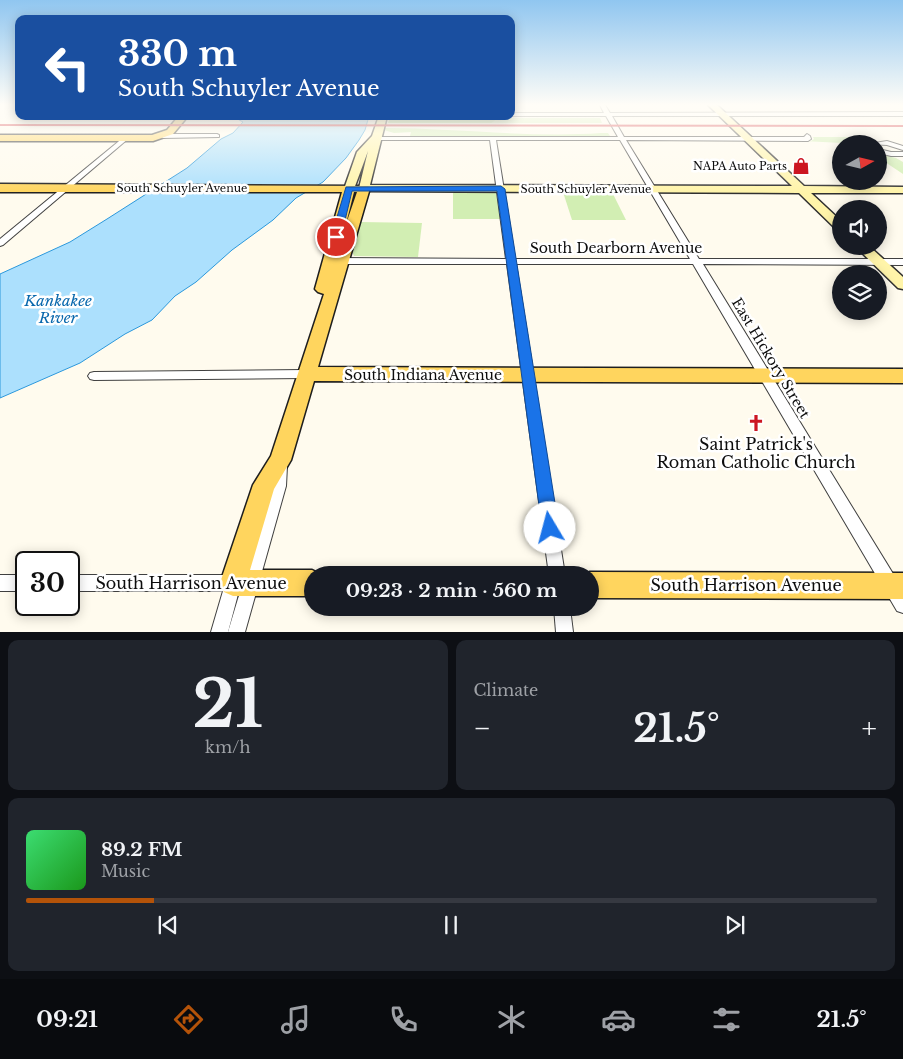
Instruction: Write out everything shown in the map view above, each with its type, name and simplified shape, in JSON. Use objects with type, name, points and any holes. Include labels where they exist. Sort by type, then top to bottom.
[{"type":"main road","points":[[0,138],[153,138],[166,134]]},
{"type":"main road","points":[[242,583],[264,485],[280,460],[336,261],[366,182],[376,134]]},
{"type":"main road","points":[[743,134],[832,218]]},
{"type":"main road","points":[[336,261],[343,194],[362,152],[375,138]]},
{"type":"main road","name":"South Schuyler Avenue","points":[[0,188],[310,189],[340,195],[366,182],[395,188],[903,190]]},
{"type":"main road","points":[[871,255],[903,285]]},
{"type":"main road","name":"South Indiana Avenue","points":[[305,374],[903,376]]},
{"type":"main road","name":"South Harrison Avenue","points":[[242,583],[304,583]]},
{"type":"main road","name":"South Harrison Avenue","points":[[599,585],[899,592]]},
{"type":"street","name":"East Hickory Street","points":[[619,134],[764,376],[899,592]]},
{"type":"street","points":[[163,136],[217,136]]},
{"type":"street","points":[[375,138],[808,139],[807,136]]},
{"type":"street","points":[[0,243],[126,138]]},
{"type":"street","points":[[494,138],[556,566]]},
{"type":"street","points":[[888,144],[902,154]]},
{"type":"street","points":[[888,152],[902,154]]},
{"type":"street","name":"South Dearborn Avenue","points":[[336,261],[903,262]]},
{"type":"street","name":"South Indiana Avenue","points":[[94,376],[305,374]]},
{"type":"street","points":[[0,583],[15,583]]},
{"type":"street","name":"South Harrison Avenue","points":[[80,583],[242,583]]},
{"type":"street","points":[[218,632],[242,583]]},
{"type":"street","points":[[236,632],[242,583]]},
{"type":"street","points":[[563,616],[565,632]]},
{"type":"green space","points":[[410,134],[609,134],[610,136],[410,136]]},
{"type":"green space","points":[[813,137],[832,137],[832,142],[803,141],[811,141],[814,139]]},
{"type":"green space","points":[[888,156],[903,162],[903,174],[888,164]]},
{"type":"green space","points":[[453,191],[496,192],[501,219],[453,219]]},
{"type":"green space","points":[[563,192],[613,194],[626,220],[572,220]]},
{"type":"green space","points":[[360,222],[422,223],[418,257],[354,256],[352,251]]},
{"type":"water","name":"Kankakee River","points":[[230,134],[362,134],[346,158],[323,182],[296,198],[273,220],[232,250],[196,282],[175,296],[152,320],[125,334],[80,363],[0,398],[0,274],[70,242],[187,168],[221,139]]},
{"type":"place","name":"NAPA Auto Parts","points":[[801,166]]},
{"type":"place","name":"Saint Patrick's Roman Catholic Church","points":[[756,423]]},
{"type":"route","points":[[336,237],[349,189],[501,189],[550,528]]}]
